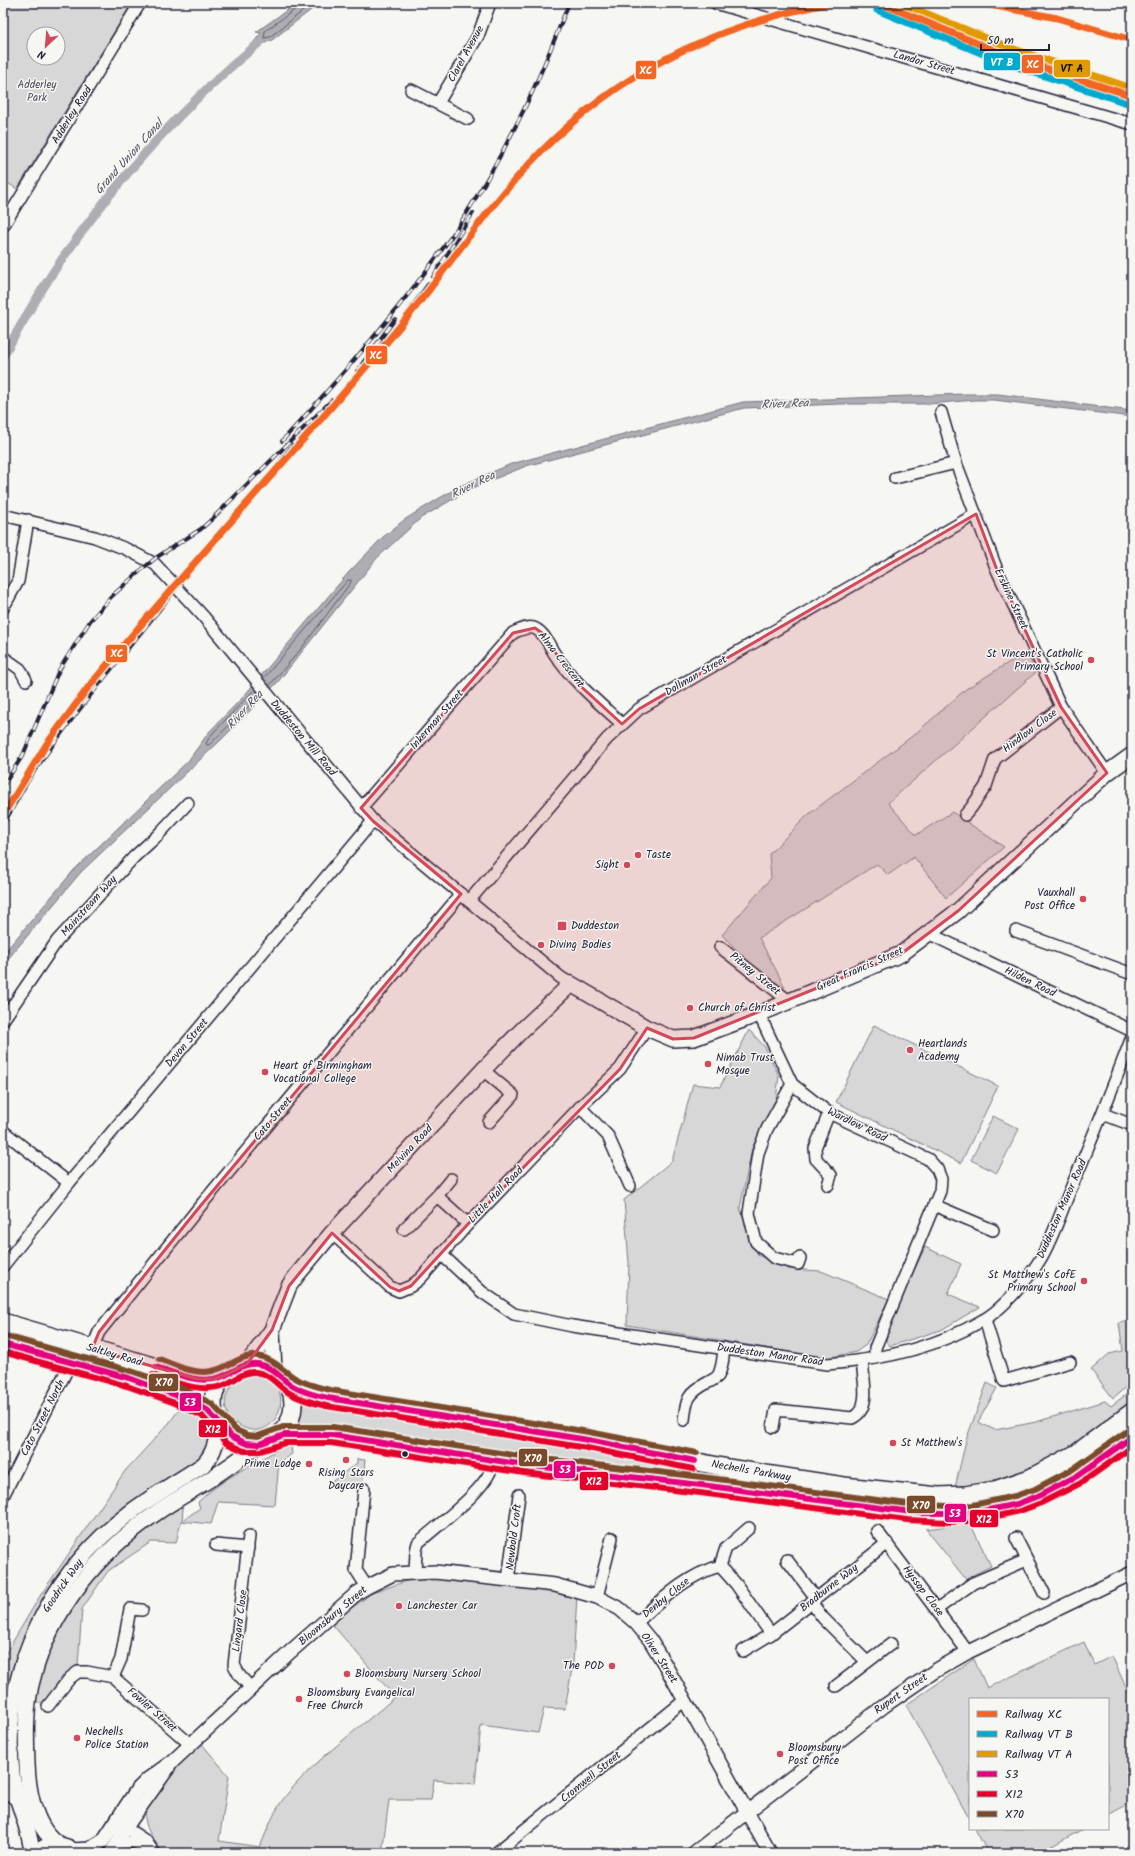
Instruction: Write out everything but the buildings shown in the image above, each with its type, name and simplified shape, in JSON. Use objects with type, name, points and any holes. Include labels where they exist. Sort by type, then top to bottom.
[{"type":"main road","name":"Great Francis Street","points":[[565,980],[646,1028],[673,1039],[686,1039],[708,1034],[759,1014],[900,954],[958,911],[1107,773],[1132,755]]},
{"type":"main road","name":"Melvina Road","points":[[247,1364],[272,1330],[289,1286],[332,1234],[483,1070],[523,1029],[565,980]]},
{"type":"main road","name":"Saltley Road","points":[[3,1322],[197,1379],[212,1379],[226,1374]]},
{"type":"main road","name":"Melvina Road","points":[[272,1330],[279,1374]]},
{"type":"main road","name":"Saltley Road","points":[[3,1344],[71,1362],[172,1394],[205,1407],[217,1420]]},
{"type":"main road","points":[[247,1364],[256,1364],[279,1374],[291,1390],[294,1402],[292,1415],[287,1427],[278,1436],[260,1444],[247,1444],[236,1440],[226,1433],[217,1420],[213,1405],[214,1394],[219,1383],[226,1374],[247,1364]]},
{"type":"main road","name":"Nechells Parkway","points":[[279,1374],[294,1387],[328,1398],[588,1440],[728,1468],[844,1486],[914,1494],[965,1495],[995,1490],[1030,1478],[1065,1461],[1132,1412]]},
{"type":"main road","name":"Goodrick Way","points":[[32,1853],[31,1844],[18,1802],[8,1779],[13,1705],[19,1671],[43,1612],[63,1582],[87,1552],[107,1533],[132,1512],[175,1485],[208,1460],[214,1451],[217,1420]]},
{"type":"main road","points":[[1102,1435],[1132,1421]]},
{"type":"main road","name":"Nechells Parkway","points":[[278,1436],[328,1434],[493,1461],[642,1478],[924,1514],[973,1513],[1012,1506],[1051,1490],[1089,1469],[1132,1437]]},
{"type":"main road","name":"Goodrick Way","points":[[69,1849],[51,1840],[44,1831],[36,1810],[28,1779],[26,1736],[32,1677],[56,1621],[75,1590],[103,1556],[121,1540],[156,1513],[226,1469],[260,1444]]},
{"type":"main road","points":[[37,1853],[46,1847],[69,1849]]},
{"type":"street","name":"Adderley Road","points":[[4,224],[140,3]]},
{"type":"street","name":"Clarel Avenue","points":[[438,103],[478,36],[490,3]]},
{"type":"street","name":"Landor Street","points":[[720,4],[1132,124]]},
{"type":"street","points":[[411,90],[468,119]]},
{"type":"street","name":"Erskine Street","points":[[941,412],[956,463],[997,570],[1060,707],[1107,773]]},
{"type":"street","points":[[895,478],[956,463]]},
{"type":"street","name":"Dollman Street","points":[[465,897],[607,739],[639,709],[976,514]]},
{"type":"street","name":"Duddeston Mill Road","points":[[3,515],[96,537],[126,549],[155,564],[203,616],[372,821],[565,980]]},
{"type":"street","points":[[3,608],[18,581],[28,520]]},
{"type":"street","name":"Alma Crescent","points":[[513,633],[524,628],[535,628],[542,633],[554,654],[575,681],[622,724]]},
{"type":"street","name":"Inkerman Street","points":[[361,808],[513,633]]},
{"type":"street","points":[[3,657],[20,669],[26,680]]},
{"type":"street","name":"Hindlow Close","points":[[965,815],[986,786],[995,758],[1060,707]]},
{"type":"street","name":"Mainstream Way","points":[[3,1020],[57,941],[134,857],[158,836],[188,803]]},
{"type":"street","name":"Devon Street","points":[[3,1266],[68,1183],[372,821]]},
{"type":"street","name":"Cato Street","points":[[92,1348],[99,1332],[197,1210],[465,897]]},
{"type":"street","points":[[1016,932],[1132,974]]},
{"type":"street","name":"Hilden Road","points":[[928,933],[1132,1031]]},
{"type":"street","name":"Pitney Street","points":[[720,947],[789,1001]]},
{"type":"street","name":"Wardlow Road","points":[[759,1014],[792,1084],[829,1113],[928,1159],[937,1169],[941,1179],[940,1191],[875,1348],[874,1358]]},
{"type":"street","name":"Little Hall Road","points":[[332,1234],[390,1287],[399,1291],[411,1286],[421,1278],[468,1224],[580,1108],[620,1069],[646,1028]]},
{"type":"street","name":"Duddeston Manor Road","points":[[442,1254],[482,1292],[514,1314],[572,1326],[827,1364],[862,1361],[926,1346],[951,1337],[985,1320],[1013,1294],[1042,1258],[1103,1114],[1132,1037]]},
{"type":"street","points":[[483,1070],[513,1095],[489,1122]]},
{"type":"street","points":[[792,1084],[767,1129],[758,1153],[749,1213],[756,1242],[774,1258],[798,1264]]},
{"type":"street","points":[[580,1108],[608,1136],[630,1186]]},
{"type":"street","points":[[829,1113],[815,1148],[816,1159],[831,1177]]},
{"type":"street","points":[[1103,1114],[1132,1125]]},
{"type":"street","points":[[3,1131],[68,1183]]},
{"type":"street","points":[[404,1229],[437,1196],[450,1178]]},
{"type":"street","points":[[437,1196],[468,1224]]},
{"type":"street","points":[[934,1205],[980,1230],[993,1230]]},
{"type":"street","points":[[985,1320],[1004,1381],[1070,1362]]},
{"type":"street","points":[[684,1420],[681,1401],[700,1387],[717,1378],[721,1368],[724,1348]]},
{"type":"street","points":[[773,1427],[777,1406],[852,1418],[858,1416],[865,1403],[862,1361]]},
{"type":"street","name":"Cato Street North","points":[[3,1496],[71,1362]]},
{"type":"street","points":[[415,1573],[418,1543],[469,1499],[486,1479],[493,1466],[493,1461]]},
{"type":"street","points":[[364,1489],[356,1570],[367,1586]]},
{"type":"street","name":"Newbold Croft","points":[[508,1580],[519,1494]]},
{"type":"street","points":[[749,1528],[726,1548],[720,1566],[736,1584],[771,1634]]},
{"type":"street","name":"Hyssop Close","points":[[877,1531],[968,1652]]},
{"type":"street","name":"Lingard Close","points":[[249,1536],[234,1665],[240,1676],[251,1688]]},
{"type":"street","points":[[597,1597],[612,1538]]},
{"type":"street","points":[[1016,1538],[1044,1593]]},
{"type":"street","name":"Bradburne Way","points":[[743,1651],[771,1634],[887,1543]]},
{"type":"street","points":[[216,1545],[248,1548]]},
{"type":"street","points":[[786,1560],[813,1600],[823,1618],[867,1662]]},
{"type":"street","points":[[937,1609],[973,1583],[1028,1560]]},
{"type":"street","name":"Denby Close","points":[[636,1623],[686,1580],[706,1570],[720,1566]]},
{"type":"street","name":"Oliver Street","points":[[415,1573],[439,1572],[555,1584],[597,1597],[620,1609],[636,1623],[650,1640],[770,1853]]},
{"type":"street","name":"Rupert Street","points":[[694,1853],[884,1706],[935,1670],[968,1652],[1132,1572]]},
{"type":"street","name":"Bloomsbury Street","points":[[103,1841],[136,1791],[148,1779],[172,1761],[290,1652],[367,1586],[392,1574],[415,1573]]},
{"type":"street","points":[[48,1706],[70,1678],[78,1672],[87,1672],[113,1677],[121,1659],[130,1609],[142,1610]]},
{"type":"street","points":[[836,1686],[891,1644]]},
{"type":"street","name":"Fowler Street","points":[[113,1677],[190,1744]]},
{"type":"street","name":"Cromwell Street","points":[[496,1853],[685,1700]]},
{"type":"street","name":"Bloomsbury Street","points":[[115,1848],[126,1828],[172,1761]]},
{"type":"street","points":[[3,1792],[10,1795],[18,1802]]},
{"type":"street","points":[[69,1849],[89,1849],[121,1829],[126,1828],[146,1841],[153,1850]]},
{"type":"street","points":[[115,1848],[133,1842],[153,1850]]},
{"type":"highlighted area","points":[[976,514],[997,570],[1061,707],[1107,773],[958,911],[901,954],[694,1038],[673,1039],[647,1028],[620,1069],[468,1224],[411,1286],[399,1291],[390,1287],[332,1233],[289,1286],[272,1330],[247,1364],[226,1375],[213,1379],[197,1379],[92,1349],[99,1332],[197,1210],[461,894],[373,821],[361,808],[513,633],[535,628],[542,633],[575,681],[622,724],[639,709]]},
{"type":"green space","name":"Adderley Park","points":[[3,3],[132,3],[17,189],[3,180]]},
{"type":"green space","points":[[1024,653],[1031,661],[1036,672],[888,803],[916,835],[952,812],[1004,847],[946,898],[914,857],[888,875],[877,864],[759,938],[785,987],[781,987],[746,959],[722,935],[771,878],[769,854],[809,814],[915,734],[966,689]]},
{"type":"green space","points":[[874,1025],[998,1086],[961,1163],[836,1102]]},
{"type":"green space","points":[[749,1030],[765,1047],[779,1076],[776,1099],[752,1148],[740,1208],[758,1255],[788,1269],[821,1271],[889,1299],[866,1345],[856,1352],[826,1358],[627,1325],[629,1263],[624,1200],[672,1161],[693,1084],[720,1087]]},
{"type":"green space","points":[[993,1116],[1019,1129],[997,1173],[971,1160]]},
{"type":"green space","points":[[1132,1236],[1132,1263],[1127,1262],[1127,1249]]},
{"type":"green space","points":[[925,1247],[961,1264],[948,1294],[980,1307],[941,1330],[890,1346],[886,1341],[889,1324]]},
{"type":"green space","points":[[1132,1320],[1132,1382],[1113,1398],[1091,1370],[1109,1354],[1123,1351],[1119,1323]]},
{"type":"green space","points":[[249,1375],[270,1380],[278,1388],[281,1399],[280,1409],[275,1419],[267,1427],[257,1430],[245,1428],[231,1419],[225,1403],[231,1387],[239,1380]]},
{"type":"green space","points":[[987,1383],[997,1388],[978,1422],[995,1430],[1036,1422],[1105,1401],[1111,1406],[1132,1390],[1132,1404],[1080,1443],[1043,1464],[1003,1481],[979,1487],[955,1488],[966,1440]]},
{"type":"green space","points":[[300,1397],[307,1402],[969,1499],[1132,1424],[1132,1430],[1066,1478],[985,1507],[946,1509],[507,1457],[323,1428],[294,1427],[301,1409]]},
{"type":"green space","points":[[182,1405],[194,1411],[204,1419],[208,1425],[210,1435],[204,1453],[200,1459],[85,1546],[46,1594],[16,1658],[3,1704],[3,1658],[40,1596],[125,1471],[170,1422]]},
{"type":"green space","points":[[291,1446],[292,1454],[279,1462],[275,1505],[218,1502],[211,1524],[181,1521],[176,1543],[151,1542],[108,1571],[82,1609],[78,1665],[58,1682],[44,1703],[37,1703],[35,1696],[52,1641],[83,1585],[140,1531],[181,1507],[183,1508],[182,1521],[200,1508],[198,1502],[217,1486],[238,1472],[282,1447]]},
{"type":"green space","points":[[357,1459],[365,1460],[362,1488],[330,1483],[357,1463]]},
{"type":"green space","points":[[970,1523],[991,1566],[973,1575],[975,1579],[968,1582],[926,1529]]},
{"type":"green space","points":[[418,1577],[553,1590],[577,1596],[573,1663],[565,1709],[544,1708],[538,1733],[481,1725],[475,1784],[434,1780],[431,1800],[389,1800],[382,1853],[164,1853],[147,1827],[145,1817],[147,1809],[159,1788],[201,1743],[229,1776],[219,1841],[260,1847],[272,1818],[288,1793],[312,1767],[395,1697],[331,1623],[372,1593]]},
{"type":"green space","points":[[1084,1642],[1094,1665],[1112,1656],[1132,1701],[1132,1802],[1109,1814],[1109,1698],[969,1698],[969,1818],[906,1705],[974,1659],[987,1688]]},
{"type":"green space","points":[[976,1830],[1081,1830],[1039,1853],[988,1853]]},
{"type":"green space","points":[[126,1846],[145,1850],[147,1853],[115,1853],[119,1848]]},
{"type":"water","points":[[297,3],[320,3],[272,40],[258,46],[253,51],[250,47],[261,33],[256,32]]},
{"type":"water","name":"River Rea","points":[[998,394],[1132,411],[1132,417],[994,400],[929,404],[840,404],[744,408],[526,466],[470,489],[421,518],[377,558],[277,683],[222,739],[81,872],[3,965],[3,954],[74,870],[188,761],[209,732],[243,697],[349,572],[383,537],[404,520],[438,499],[462,485],[511,464],[743,402]]},
{"type":"waterway","name":"Grand Union Canal","points":[[3,356],[56,268],[101,206],[125,176],[176,119],[203,92],[260,42]]},
{"type":"railway","points":[[453,235],[490,175],[518,121],[541,71],[569,3]]},
{"type":"railway","points":[[433,277],[473,213]]},
{"type":"railway","points":[[282,441],[373,338],[416,285],[456,230]]},
{"type":"railway","points":[[381,350],[429,283]]},
{"type":"railway","points":[[357,371],[395,319]]},
{"type":"railway","points":[[3,786],[23,755],[59,670],[90,621],[112,596],[140,571],[157,557],[201,529],[212,519],[332,400]]},
{"type":"railway","points":[[248,502],[293,445]]},
{"type":"railway","points":[[3,825],[29,779],[54,743],[193,568],[215,538]]},
{"type":"rail line","name":"XC","points":[[3,815],[46,745],[87,689],[152,611],[372,359],[420,302],[504,192],[537,155],[585,112],[617,88],[649,68],[683,50],[754,22],[831,3]]},
{"type":"rail line","name":"XC","points":[[880,3],[1008,56],[1132,96]]},
{"type":"rail line","name":"XC","points":[[980,3],[1057,18],[1132,40]]},
{"type":"transit line","points":[[901,3],[1011,48],[1132,88]]},
{"type":"transit line","points":[[877,10],[1005,63],[1130,104]]},
{"type":"transit line","name":"X70","points":[[5,1336],[131,1371],[181,1388],[212,1404],[236,1430],[247,1435],[258,1436],[283,1427],[333,1427],[526,1457],[702,1477],[908,1504],[947,1506],[973,1505],[1015,1496],[1035,1489],[1073,1469],[1127,1431]]},
{"type":"transit line","name":"53","points":[[3,1344],[129,1378],[178,1396],[207,1410],[231,1436],[245,1443],[259,1444],[284,1435],[332,1435],[525,1465],[701,1485],[920,1513],[974,1513],[1017,1504],[1038,1496],[1077,1476],[1132,1437]]},
{"type":"transit line","name":"X12","points":[[3,1352],[127,1386],[175,1403],[202,1416],[226,1443],[244,1451],[261,1451],[285,1443],[331,1443],[524,1473],[700,1493],[907,1520],[947,1522],[974,1521],[1020,1511],[1041,1503],[1081,1483],[1132,1447]]},
{"type":"transit line","name":"X70","points":[[159,1359],[192,1371],[205,1372],[224,1367],[246,1357],[264,1357],[299,1380],[330,1390],[589,1432],[697,1453]]},
{"type":"transit line","name":"53","points":[[156,1367],[186,1377],[202,1380],[218,1378],[247,1365],[258,1364],[271,1369],[295,1387],[309,1393],[328,1398],[588,1440],[695,1461]]},
{"type":"transit line","name":"X12","points":[[153,1375],[187,1386],[213,1388],[222,1386],[246,1373],[255,1372],[265,1375],[295,1396],[326,1406],[587,1448],[693,1469]]},
{"type":"place","name":"St Vincent's Catholic Primary School","points":[[1091,660]]},
{"type":"place","name":"Taste","points":[[638,855]]},
{"type":"place","name":"Sight","points":[[627,865]]},
{"type":"place","name":"Vauxhall Post Office","points":[[1083,899]]},
{"type":"place","name":"Duddeston","points":[[562,926]]},
{"type":"place","name":"Diving Bodies","points":[[541,945]]},
{"type":"place","name":"Church of Christ","points":[[690,1008]]},
{"type":"place","name":"Heartlands Academy","points":[[910,1050]]},
{"type":"place","name":"Nimab Trust Mosque","points":[[708,1064]]},
{"type":"place","name":"Heart of Birmingham Vocational College","points":[[265,1072]]},
{"type":"place","name":"St Matthew's CofE Primary School","points":[[1084,1281]]},
{"type":"place","name":"St Matthew's","points":[[893,1443]]},
{"type":"place","name":"Rising Stars Daycare","points":[[346,1460]]},
{"type":"place","name":"Prime Lodge","points":[[309,1464]]},
{"type":"place","name":"Lanchester Car","points":[[399,1606]]},
{"type":"place","name":"The POD","points":[[612,1666]]},
{"type":"place","name":"Bloomsbury Nursery School","points":[[347,1674]]},
{"type":"place","name":"Bloomsbury Evangelical Free Church","points":[[299,1699]]},
{"type":"place","name":"Nechells Police Station","points":[[77,1738]]},
{"type":"place","name":"Bloomsbury Post Office","points":[[780,1754]]}]
